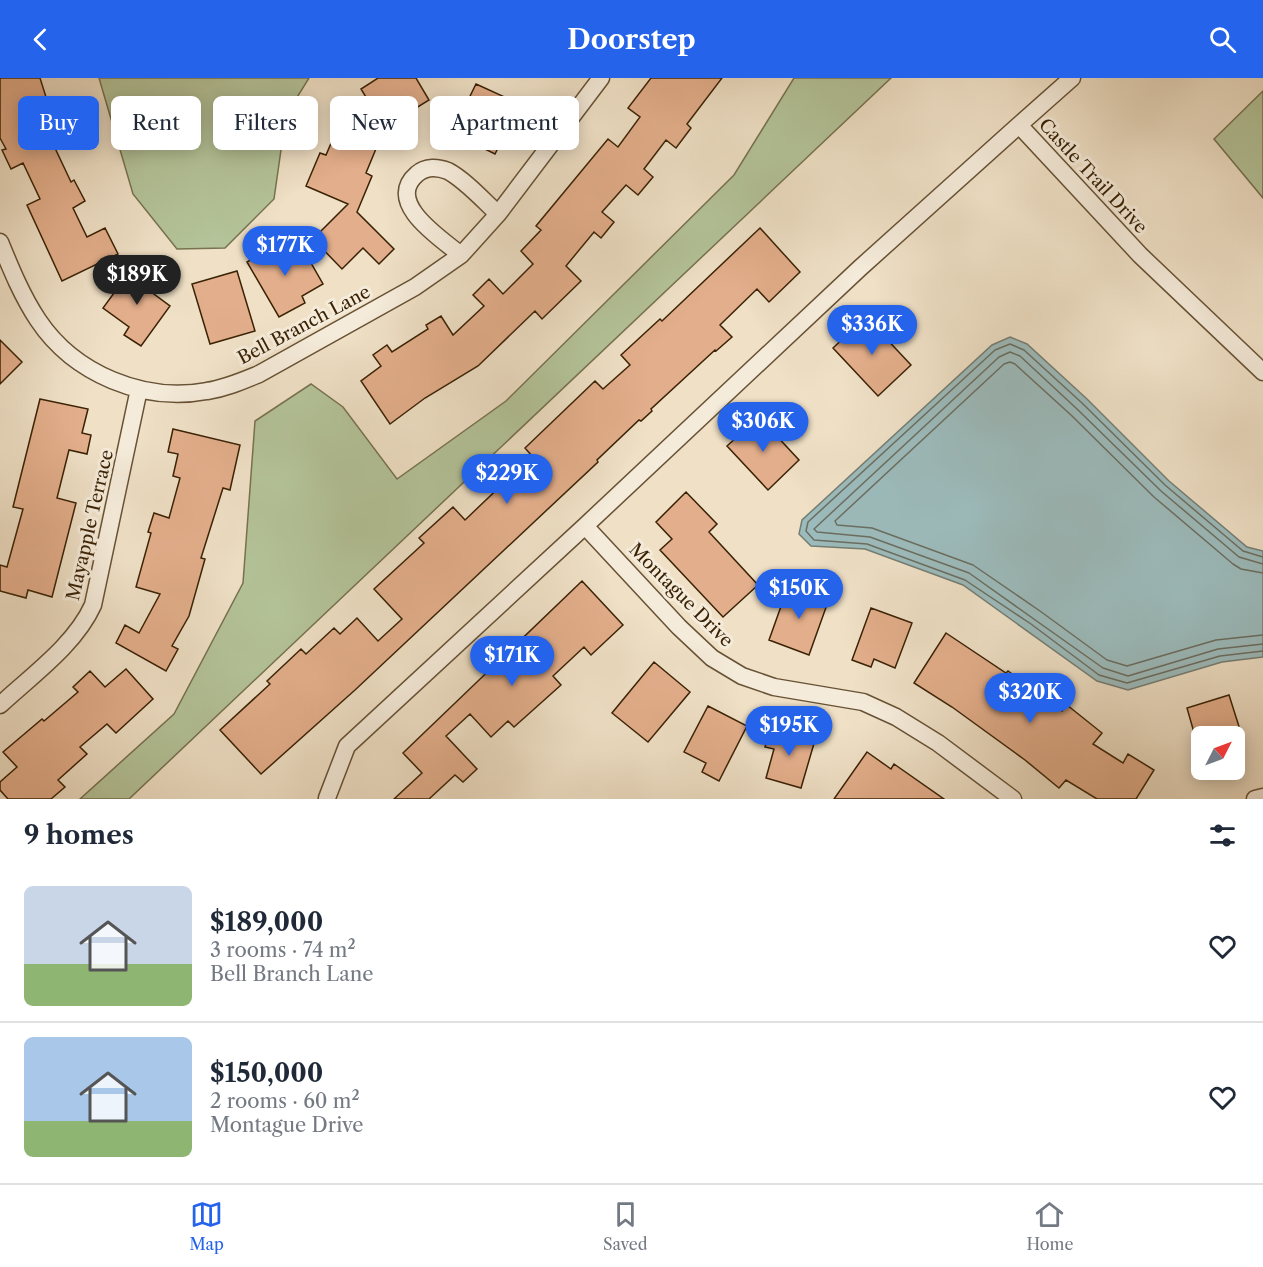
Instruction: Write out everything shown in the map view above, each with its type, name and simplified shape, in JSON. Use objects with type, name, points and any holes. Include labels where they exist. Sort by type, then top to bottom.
[{"type":"street","name":"Bell Branch Lane","points":[[0,242],[4,263],[40,322],[78,361],[102,376],[139,389],[167,393],[195,393],[234,384],[259,374],[415,287],[461,255],[498,214],[601,78]]},
{"type":"street","points":[[1019,125],[1072,78]]},
{"type":"street","name":"Castle Trail Drive","points":[[327,798],[347,746],[1019,125],[1140,255],[1263,372]]},
{"type":"street","points":[[461,255],[427,227],[411,210],[406,196],[410,182],[419,172],[431,167],[448,172],[498,214]]},
{"type":"street","name":"Mayapple Terrace","points":[[0,705],[74,636],[86,621],[93,605],[139,389]]},
{"type":"street","name":"Montague Drive","points":[[585,526],[679,627],[712,658],[742,676],[774,687],[863,702],[896,717],[938,743],[1013,799]]},
{"type":"street","points":[[1255,799],[1263,797]]},
{"type":"green space","points":[[99,78],[309,78],[298,96],[213,96],[213,150],[281,150],[274,199],[225,248],[177,249],[133,194],[120,150],[201,150],[201,96],[111,96],[111,119]]},
{"type":"green space","points":[[794,78],[891,78],[129,799],[80,799],[174,714],[243,583],[255,421],[311,384],[343,407],[397,479],[506,401],[734,175]]},
{"type":"green space","points":[[1263,91],[1263,198],[1214,139]]},
{"type":"water","points":[[1010,337],[1027,344],[1087,399],[1169,481],[1247,547],[1263,551],[1263,657],[1222,662],[1128,690],[1097,681],[963,585],[865,549],[811,546],[799,534],[802,520],[992,345]]},
{"type":"building","points":[[0,78],[40,78],[46,96],[18,96],[18,150],[56,150],[71,182],[74,180],[85,201],[73,208],[87,237],[105,228],[118,254],[62,281],[27,205],[40,199],[23,163],[11,169],[2,150],[6,149],[0,138]]},
{"type":"building","points":[[378,78],[416,78],[429,100],[418,107],[418,96],[365,96],[361,89]]},
{"type":"building","points":[[651,78],[722,78],[687,124],[691,128],[676,148],[666,140],[644,169],[653,177],[638,195],[626,185],[602,212],[614,222],[601,238],[594,232],[566,266],[581,281],[542,319],[535,311],[478,366],[425,398],[390,424],[361,381],[381,366],[373,355],[387,345],[392,352],[428,329],[426,325],[441,316],[453,335],[484,306],[473,295],[489,279],[503,294],[533,264],[521,251],[541,230],[536,226],[608,139],[618,147],[640,117],[628,108]]},
{"type":"building","points":[[476,84],[502,96],[470,96]]},
{"type":"building","points":[[330,146],[330,150],[376,150],[366,173],[372,176],[357,212],[394,249],[379,264],[363,248],[342,269],[313,239],[348,204],[306,186],[320,153],[326,155]]},
{"type":"building","points":[[760,228],[800,272],[769,302],[757,289],[720,325],[732,337],[651,409],[652,411],[641,421],[639,420],[597,460],[598,462],[355,690],[261,774],[220,730],[270,684],[267,681],[301,649],[306,654],[334,628],[340,634],[357,618],[378,641],[402,619],[374,589],[424,543],[419,538],[453,507],[465,520],[532,456],[525,448],[595,381],[603,389],[630,365],[621,355],[660,319],[662,321]]},
{"type":"building","points":[[286,240],[296,257],[303,249],[323,284],[302,296],[305,303],[279,317],[247,262]]},
{"type":"building","points":[[133,267],[160,286],[154,294],[170,306],[141,346],[124,335],[129,327],[103,308]]},
{"type":"building","points":[[237,271],[255,331],[210,344],[192,284]]},
{"type":"building","points":[[866,317],[911,365],[878,396],[833,348]]},
{"type":"building","points":[[0,340],[22,362],[0,384]]},
{"type":"building","points":[[40,399],[88,409],[82,433],[91,435],[87,454],[69,450],[57,498],[76,503],[52,597],[28,590],[26,598],[0,591],[0,565],[7,567],[23,509],[13,507]]},
{"type":"building","points":[[759,417],[799,460],[768,490],[727,446]]},
{"type":"building","points":[[173,429],[240,445],[230,490],[223,488],[201,558],[205,559],[189,616],[172,646],[178,649],[166,671],[116,643],[125,625],[139,633],[160,594],[136,587],[151,533],[148,532],[154,513],[169,518],[180,478],[173,476],[178,454],[168,452]]},
{"type":"building","points":[[686,492],[717,524],[709,532],[758,585],[723,617],[660,550],[672,539],[656,522]]},
{"type":"building","points":[[582,581],[623,625],[591,655],[584,647],[553,676],[561,685],[514,727],[508,721],[491,737],[470,714],[446,736],[477,769],[463,782],[455,775],[429,799],[394,799],[422,773],[403,753]]},
{"type":"building","points":[[789,584],[829,599],[809,655],[769,640]]},
{"type":"building","points":[[871,608],[912,623],[895,668],[874,659],[871,667],[852,660]]},
{"type":"building","points":[[946,633],[1006,673],[1008,671],[1062,711],[1067,705],[1102,733],[1093,744],[1123,763],[1128,754],[1154,770],[1136,799],[1097,799],[1066,780],[1059,788],[1025,760],[952,707],[914,683]]},
{"type":"building","points":[[654,662],[690,692],[648,742],[612,713]]},
{"type":"building","points":[[126,669],[153,699],[116,733],[107,724],[80,747],[87,754],[58,780],[65,787],[51,799],[8,799],[0,790],[0,782],[17,767],[3,752],[78,692],[73,687],[90,671],[105,687]]},
{"type":"building","points":[[1229,695],[1239,726],[1192,726],[1187,708]]},
{"type":"building","points":[[708,706],[747,726],[719,781],[702,772],[706,763],[684,752]]},
{"type":"building","points":[[771,727],[815,740],[801,788],[766,778],[774,749],[765,747]]},
{"type":"building","points":[[867,752],[891,769],[894,764],[944,799],[834,799]]}]
